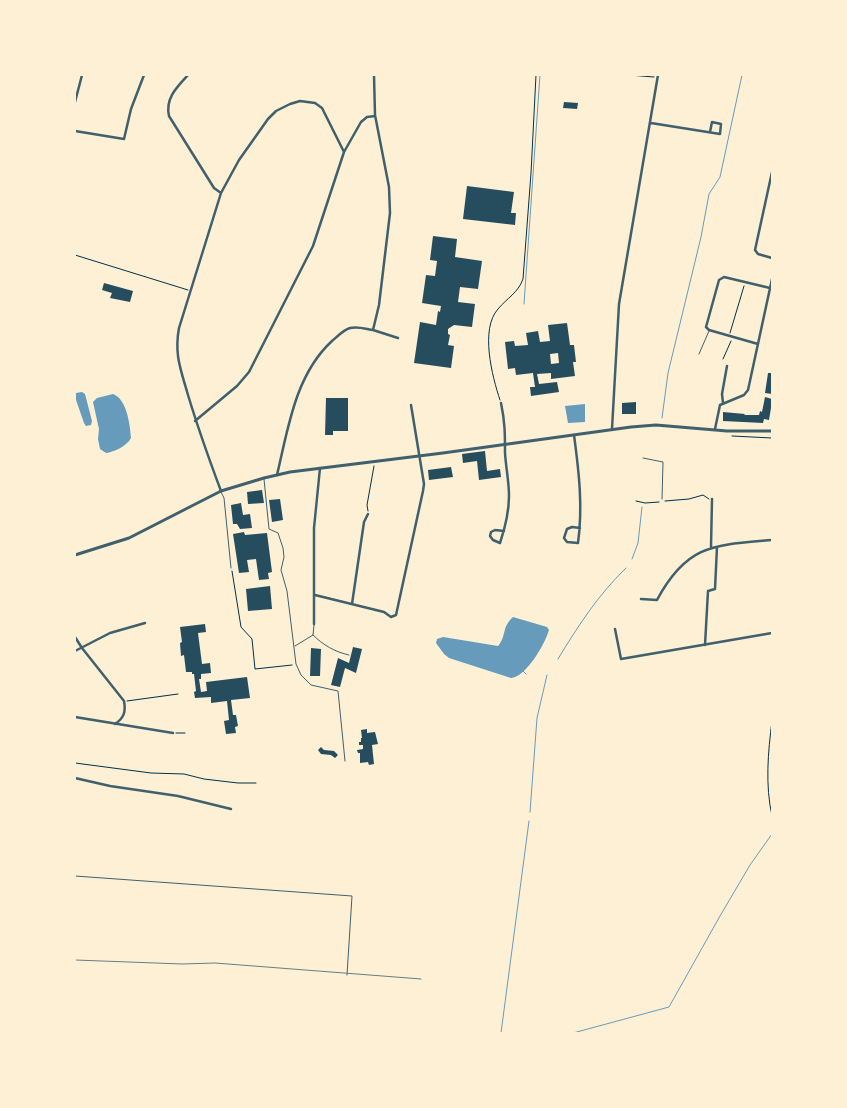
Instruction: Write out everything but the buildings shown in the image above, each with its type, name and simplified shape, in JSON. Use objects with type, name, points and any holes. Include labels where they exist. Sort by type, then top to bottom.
[{"type":"street","points":[[75,102],[77,85],[82,75]]},
{"type":"street","points":[[75,131],[124,139],[131,108],[144,75]]},
{"type":"street","points":[[188,75],[169,98],[167,108],[169,116],[214,188],[221,193]]},
{"type":"street","points":[[373,330],[379,305],[390,213],[389,187],[375,116],[374,75]]},
{"type":"street","points":[[612,429],[619,304],[658,76]]},
{"type":"street","points":[[221,491],[195,421],[176,352],[178,328],[221,193],[250,144],[276,110],[290,104],[300,101],[315,103],[322,108],[344,152]]},
{"type":"street","points":[[195,421],[244,379],[264,345],[313,246],[344,152],[361,122],[367,117],[375,116]]},
{"type":"street","points":[[651,123],[720,134],[721,124],[712,122],[710,132]]},
{"type":"street","points":[[772,172],[755,250],[758,254],[772,258]]},
{"type":"street","points":[[758,344],[709,330],[706,327],[719,280],[724,277],[770,288]]},
{"type":"street","points":[[715,430],[718,409],[723,403],[744,394],[748,390],[772,279]]},
{"type":"street","points":[[277,475],[299,390],[315,360],[327,346],[348,328],[356,327],[398,338]]},
{"type":"street","points":[[723,403],[722,394],[727,366]]},
{"type":"street","points":[[501,403],[506,429],[509,496],[504,531],[500,543],[493,540],[490,536],[491,532],[495,530],[504,531]]},
{"type":"street","points":[[315,595],[384,612],[391,617],[396,615],[424,491],[411,405]]},
{"type":"street","points":[[75,555],[129,538],[221,491],[277,475],[612,429],[656,425],[715,430],[772,431]]},
{"type":"street","points":[[574,435],[580,480],[580,528],[578,543],[567,542],[564,538],[567,529],[572,527],[580,528]]},
{"type":"street","points":[[314,624],[314,528],[320,468]]},
{"type":"street","points":[[711,547],[712,499]]},
{"type":"street","points":[[352,604],[364,522],[368,514]]},
{"type":"street","points":[[641,599],[657,600],[665,584],[678,569],[690,558],[711,547],[772,540]]},
{"type":"street","points":[[705,645],[708,590],[715,589],[717,546]]},
{"type":"street","points":[[75,651],[110,633],[146,623]]},
{"type":"street","points":[[615,629],[621,659],[772,633]]},
{"type":"street","points":[[75,637],[124,702],[125,710],[122,719],[115,724]]},
{"type":"street","points":[[75,717],[173,733]]},
{"type":"street","points":[[75,778],[110,786],[178,796],[231,809]]},
{"type":"lane","points":[[699,354],[709,330]]},
{"type":"lane","points":[[643,458],[663,462],[662,499]]},
{"type":"lane","points":[[264,478],[269,529],[278,533],[283,548],[284,558],[281,570],[287,591],[296,664],[301,675],[311,685],[338,691],[345,761]]},
{"type":"lane","points":[[221,491],[224,498],[232,568]]},
{"type":"lane","points":[[314,624],[313,635],[319,642],[337,652],[349,655]]},
{"type":"lane","points":[[294,646],[313,635]]},
{"type":"lane","points":[[75,876],[352,896],[347,975]]},
{"type":"path","points":[[501,403],[496,386],[489,344],[489,328],[497,309],[515,293],[523,279],[531,181],[536,75]]},
{"type":"path","points":[[630,75],[658,76]]},
{"type":"path","points":[[75,255],[191,291]]},
{"type":"path","points":[[723,359],[745,283]]},
{"type":"path","points":[[728,435],[772,438]]},
{"type":"path","points":[[368,514],[367,505],[374,462]]},
{"type":"path","points":[[636,501],[645,503],[703,495],[708,499],[712,499]]},
{"type":"path","points":[[232,568],[241,627],[252,639],[255,669],[296,664]]},
{"type":"path","points":[[124,702],[178,694]]},
{"type":"path","points":[[772,721],[768,770],[768,789],[772,816]]},
{"type":"path","points":[[173,733],[185,733]]},
{"type":"path","points":[[75,763],[151,773],[184,774],[204,779],[238,783],[256,783]]},
{"type":"water","points":[[82,392],[85,394],[92,421],[91,425],[86,426],[75,397],[76,393]]},
{"type":"water","points":[[113,394],[122,401],[125,407],[131,438],[127,444],[106,453],[100,449],[99,429],[93,402],[97,398]]},
{"type":"water","points":[[585,404],[585,422],[568,423],[565,406]]},
{"type":"water","points":[[513,617],[547,627],[549,630],[534,659],[517,676],[511,678],[449,658],[436,643],[437,639],[443,637],[498,646],[509,621]]},
{"type":"waterway","points":[[524,304],[540,75]]},
{"type":"waterway","points":[[662,418],[668,373],[701,237],[709,194],[720,177],[742,75]]},
{"type":"waterway","points":[[632,559],[638,543],[642,507]]},
{"type":"waterway","points":[[558,659],[589,611],[626,568]]},
{"type":"waterway","points":[[523,671],[526,674]]},
{"type":"waterway","points":[[530,812],[537,718],[547,675]]},
{"type":"waterway","points":[[501,1033],[529,821]]},
{"type":"waterway","points":[[573,1033],[669,1007],[750,865],[772,834]]},
{"type":"railway","points":[[75,960],[182,964],[215,963],[421,979]]}]
